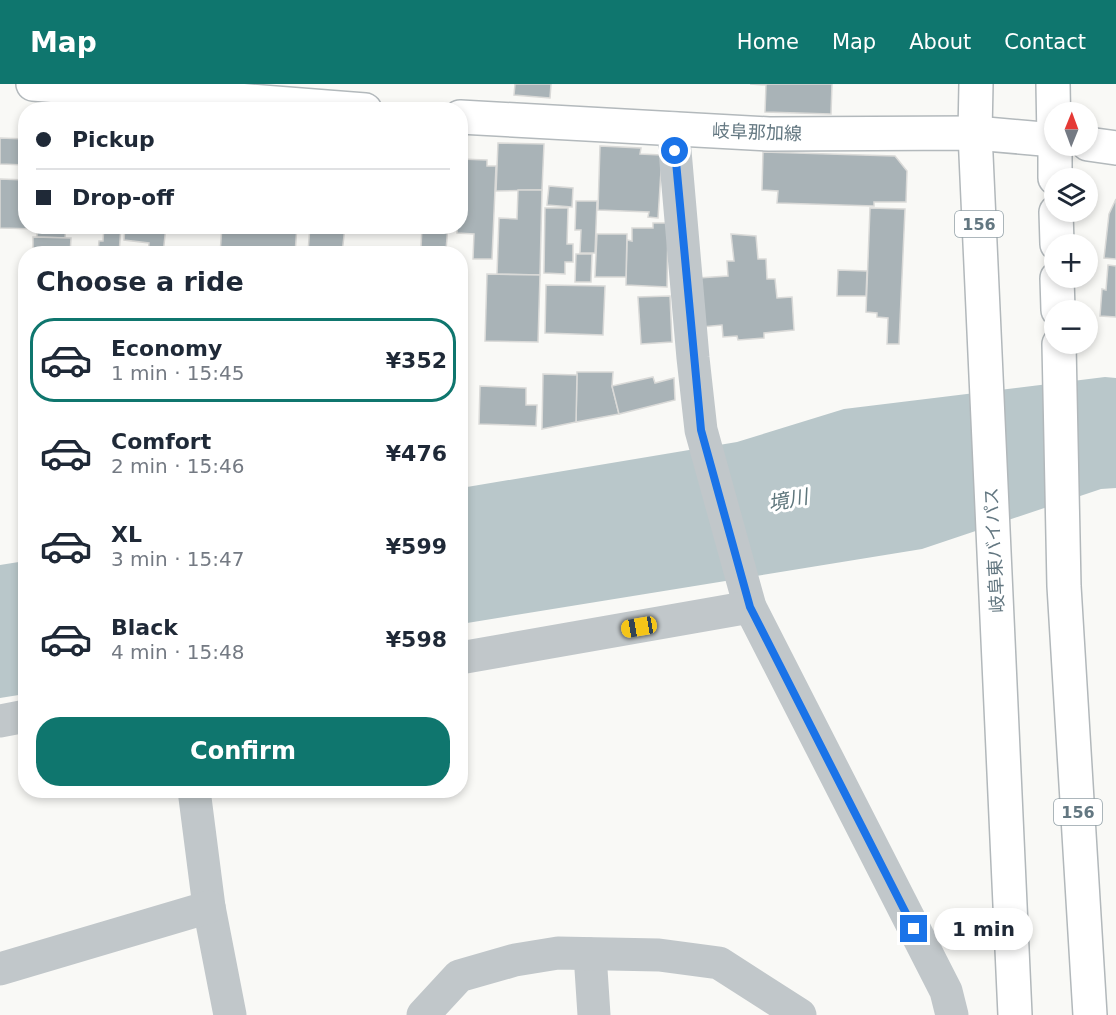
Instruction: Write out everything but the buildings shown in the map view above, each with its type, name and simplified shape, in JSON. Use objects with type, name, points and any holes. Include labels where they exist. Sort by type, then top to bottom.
[{"type":"main road","points":[[33,84],[263,102]]},
{"type":"main road","name":"岐阜東バイパス","points":[[976,84],[975,133],[1015,1015]]},
{"type":"main road","points":[[1053,84],[1053,102]]},
{"type":"main road","name":"岐阜那加線","points":[[468,117],[770,134],[975,133],[1044,139]]},
{"type":"main road","points":[[1098,145],[1116,148]]},
{"type":"main road","name":"156","points":[[1059,354],[1066,609],[1090,1015]]},
{"type":"street","points":[[673,128],[701,430],[749,604],[946,991],[952,1015]]},
{"type":"street","points":[[468,657],[749,604]]},
{"type":"street","points":[[0,721],[18,718]]},
{"type":"street","points":[[195,798],[209,907],[230,1015]]},
{"type":"street","points":[[0,969],[209,907]]},
{"type":"street","points":[[423,1015],[459,976],[515,960],[558,953],[660,955],[719,963],[800,1015]]},
{"type":"street","points":[[590,954],[594,1015]]},
{"type":"water","name":"境川","points":[[1105,377],[1116,378],[1116,488],[1101,489],[922,549],[468,623],[468,487],[737,442],[844,409]]},
{"type":"water","points":[[18,562],[18,695],[0,698],[0,565]]},
{"type":"route","points":[[675,151],[701,430],[750,607],[914,929]]}]
